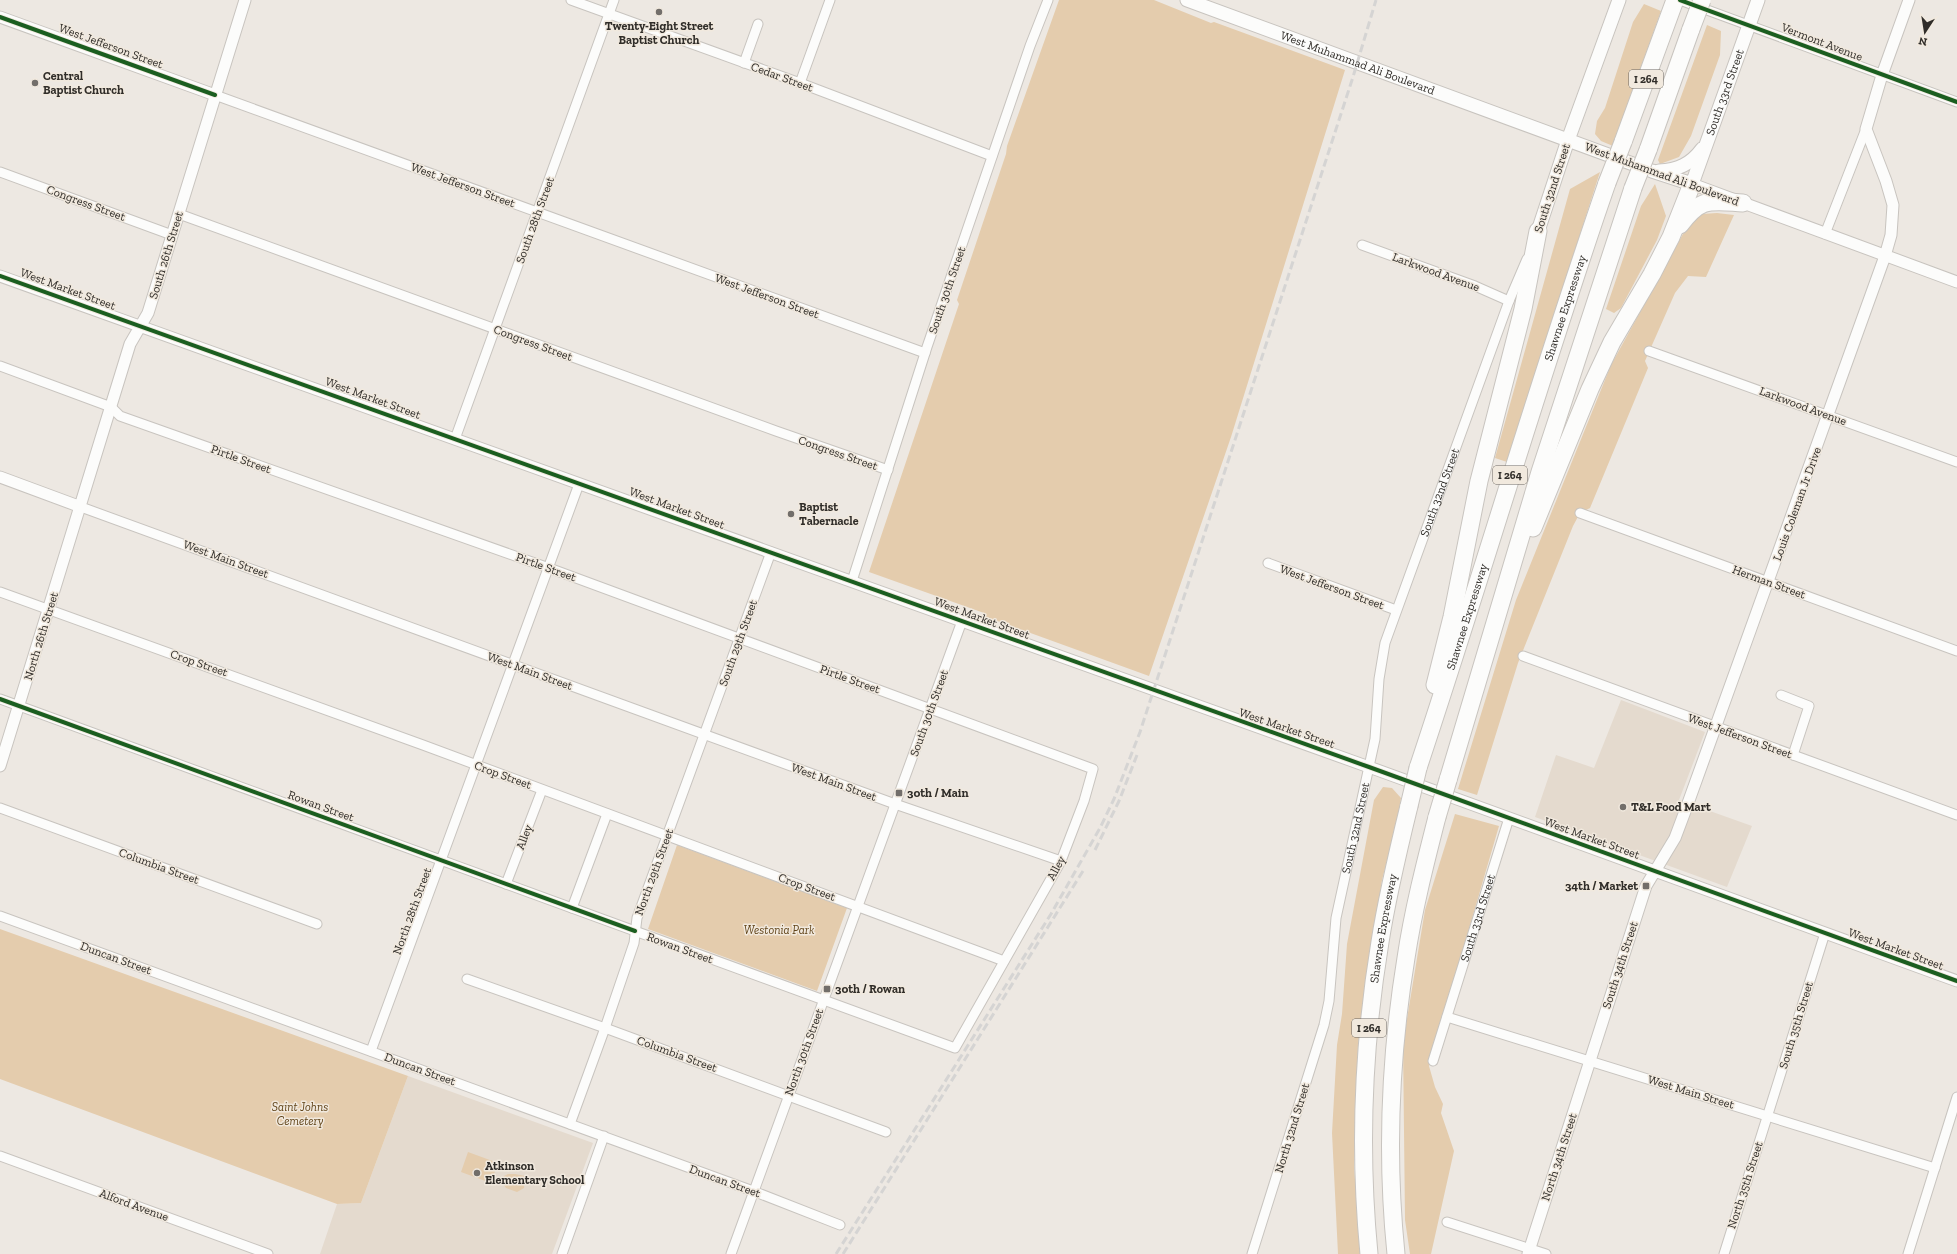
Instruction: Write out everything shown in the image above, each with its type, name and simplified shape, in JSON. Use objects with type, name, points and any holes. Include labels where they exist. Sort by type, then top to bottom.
[{"type":"highway","name":"Shawnee Expressway","points":[[1369,1254],[1364,1159],[1368,1046],[1380,943],[1394,868],[1418,768],[1457,651],[1509,479],[1558,326],[1607,183],[1675,0]]},
{"type":"highway","name":"I 264","points":[[1396,1254],[1391,1160],[1393,1070],[1398,1011],[1406,957],[1436,817],[1553,431],[1633,188],[1702,0]]},
{"type":"highway","points":[[1492,630],[1590,389],[1612,342],[1652,274],[1671,237],[1692,184]]},
{"type":"highway","points":[[1671,237],[1689,213],[1701,203],[1712,201],[1743,203]]},
{"type":"highway","points":[[1418,768],[1452,617],[1479,481],[1523,309],[1538,231]]},
{"type":"main road","name":"West Muhammad Ali Boulevard","points":[[1187,0],[1652,171],[1692,184]]},
{"type":"main road","name":"South 32nd Street","points":[[1538,231],[1568,140],[1619,0]]},
{"type":"main road","name":"South 33rd Street","points":[[1692,184],[1758,0]]},
{"type":"main road","points":[[1652,171],[1667,171],[1687,165],[1696,157],[1706,144]]},
{"type":"street","name":"South 26th Street","points":[[81,507],[130,344],[148,313],[245,0]]},
{"type":"street","name":"Cedar Street","points":[[571,0],[800,83],[992,156]]},
{"type":"street","name":"South 28th Street","points":[[455,439],[614,0]]},
{"type":"street","points":[[800,83],[830,0]]},
{"type":"street","name":"South 30th Street","points":[[852,581],[925,353],[1030,46],[1048,0]]},
{"type":"street","name":"Vermont Avenue","points":[[1680,0],[1957,102]]},
{"type":"street","points":[[1825,234],[1866,129],[1882,75],[1909,0]]},
{"type":"street","name":"West Jefferson Street","points":[[0,17],[925,353]]},
{"type":"street","points":[[744,63],[758,24]]},
{"type":"street","name":"Louis Coleman Jr Drive","points":[[1654,872],[1675,838],[1829,416],[1891,235],[1893,205],[1886,181],[1866,129]]},
{"type":"street","name":"Congress Street","points":[[0,172],[172,235]]},
{"type":"street","name":"West Muhammad Ali Boulevard","points":[[1692,184],[1957,282]]},
{"type":"street","name":"Congress Street","points":[[179,214],[888,470]]},
{"type":"street","name":"South 32nd Street","points":[[1329,1001],[1336,918],[1375,738],[1379,679],[1385,643],[1509,301],[1538,231]]},
{"type":"street","name":"Larkwood Avenue","points":[[1362,245],[1475,286],[1509,301]]},
{"type":"street","name":"West Market Street","points":[[0,276],[1369,767],[1957,981]]},
{"type":"street","name":"Larkwood Avenue","points":[[1649,351],[1957,462]]},
{"type":"street","name":"Pirtle Street","points":[[0,366],[111,407],[120,416],[549,568],[1093,769]]},
{"type":"street","name":"West Main Street","points":[[0,477],[895,804],[1061,861]]},
{"type":"street","points":[[514,665],[579,484]]},
{"type":"street","name":"North 26th Street","points":[[0,766],[81,507]]},
{"type":"street","name":"Herman Street","points":[[1580,513],[1957,651]]},
{"type":"street","name":"South 29th Street","points":[[704,734],[771,552]]},
{"type":"street","name":"West Jefferson Street","points":[[1268,563],[1396,610]]},
{"type":"street","name":"Crop Street","points":[[0,592],[356,720],[1004,961]]},
{"type":"street","name":"South 30th Street","points":[[895,804],[962,621]]},
{"type":"street","name":"West Jefferson Street","points":[[1523,656],[1957,815]]},
{"type":"street","name":"North 28th Street","points":[[371,1051],[514,665]]},
{"type":"street","points":[[1781,695],[1809,706],[1793,755]]},
{"type":"street","name":"Rowan Street","points":[[0,699],[955,1048]]},
{"type":"street","name":"North 29th Street","points":[[570,1124],[634,943],[637,918],[704,734]]},
{"type":"street","name":"Alley","points":[[955,1048],[1061,861],[1084,801],[1093,769]]},
{"type":"street","name":"Alley","points":[[506,884],[542,790]]},
{"type":"street","name":"North 30th Street","points":[[731,1254],[895,804]]},
{"type":"street","name":"Columbia Street","points":[[0,808],[318,924]]},
{"type":"street","points":[[572,908],[607,814]]},
{"type":"street","name":"South 33rd Street","points":[[1433,1061],[1509,818]]},
{"type":"street","name":"South 34th Street","points":[[1589,1060],[1646,886],[1654,872]]},
{"type":"street","name":"Duncan Street","points":[[0,916],[754,1191],[840,1225]]},
{"type":"street","name":"South 35th Street","points":[[1767,1116],[1825,933]]},
{"type":"street","name":"Columbia Street","points":[[467,979],[605,1028],[886,1132]]},
{"type":"street","name":"North 32nd Street","points":[[1252,1254],[1324,1025],[1329,1001]]},
{"type":"street","name":"West Main Street","points":[[1447,1017],[1935,1168]]},
{"type":"street","name":"North 34th Street","points":[[1529,1251],[1589,1060]]},
{"type":"street","points":[[1908,1254],[1957,1097]]},
{"type":"street","name":"North 35th Street","points":[[1724,1254],[1767,1116]]},
{"type":"street","points":[[562,1254],[604,1136]]},
{"type":"street","name":"Alford Avenue","points":[[0,1156],[268,1254]]},
{"type":"street","points":[[1447,1222],[1529,1251],[1546,1254]]},
{"type":"shaded area","points":[[1621,700],[1705,732],[1679,800],[1752,826],[1727,887],[1535,817],[1556,755],[1594,768]]},
{"type":"shaded area","name":"Atkinson Elementary School","points":[[408,1076],[593,1143],[552,1254],[320,1254],[337,1204],[361,1203]]},
{"type":"green space","points":[[1059,0],[1154,0],[1211,23],[1214,22],[1345,70],[1231,437],[1149,676],[986,617],[984,613],[869,572],[959,304],[957,300],[1006,154],[1007,146]]},
{"type":"green space","points":[[1644,4],[1661,11],[1613,146],[1601,141],[1595,134],[1597,121],[1605,108],[1633,22]]},
{"type":"green space","points":[[1707,25],[1721,31],[1720,55],[1691,136],[1679,157],[1660,164],[1658,160]]},
{"type":"green space","points":[[1600,172],[1507,462],[1495,458],[1570,189]]},
{"type":"green space","points":[[1655,184],[1666,216],[1657,240],[1621,308],[1614,313],[1606,309],[1641,206]]},
{"type":"green space","points":[[1717,213],[1734,215],[1706,277],[1688,276],[1675,293],[1645,361],[1648,368],[1590,508],[1580,513],[1573,526],[1518,663],[1477,795],[1458,789],[1516,600],[1611,365],[1689,223],[1702,214]]},
{"type":"green space","points":[[1383,787],[1392,788],[1401,798],[1399,814],[1382,880],[1358,1045],[1354,1167],[1361,1254],[1338,1254],[1332,1133],[1337,1045],[1342,1014],[1347,944],[1374,800]]},
{"type":"green space","points":[[1455,814],[1499,826],[1429,1066],[1435,1087],[1443,1104],[1441,1113],[1454,1151],[1431,1254],[1410,1254],[1405,1220],[1403,1043],[1425,910]]},
{"type":"green space","name":"Westonia Park","points":[[677,845],[847,908],[817,991],[648,929]]},
{"type":"green space","name":"Saint Johns Cemetery","points":[[0,929],[408,1076],[361,1203],[337,1204],[0,1079]]},
{"type":"green space","points":[[468,1152],[498,1163],[491,1183],[461,1172]]},
{"type":"green space","points":[[508,1174],[525,1176],[524,1188],[517,1192],[506,1188],[501,1181],[502,1177]]},
{"type":"railway","points":[[836,1254],[1051,914],[1100,828],[1114,799],[1140,732],[1353,77],[1376,0]]},
{"type":"railway","points":[[1095,850],[1119,801],[1137,755]]},
{"type":"railway","points":[[843,1254],[1083,871]]},
{"type":"cycle path","points":[[1680,0],[1957,102]]},
{"type":"cycle path","points":[[0,17],[215,95]]},
{"type":"cycle path","points":[[0,276],[1369,767],[1957,981]]},
{"type":"cycle path","points":[[0,699],[635,931]]},
{"type":"place","name":"Twenty-Eight Street Baptist Church","points":[[659,12]]},
{"type":"place","name":"Central Baptist Church","points":[[35,83]]},
{"type":"place","name":"Baptist Tabernacle","points":[[791,514]]},
{"type":"place","name":"30th / Main","points":[[899,793]]},
{"type":"place","name":"T&L Food Mart","points":[[1623,807]]},
{"type":"place","name":"34th / Market","points":[[1646,886]]},
{"type":"place","name":"30th / Rowan","points":[[827,989]]},
{"type":"place","name":"Atkinson Elementary School","points":[[477,1173]]}]
